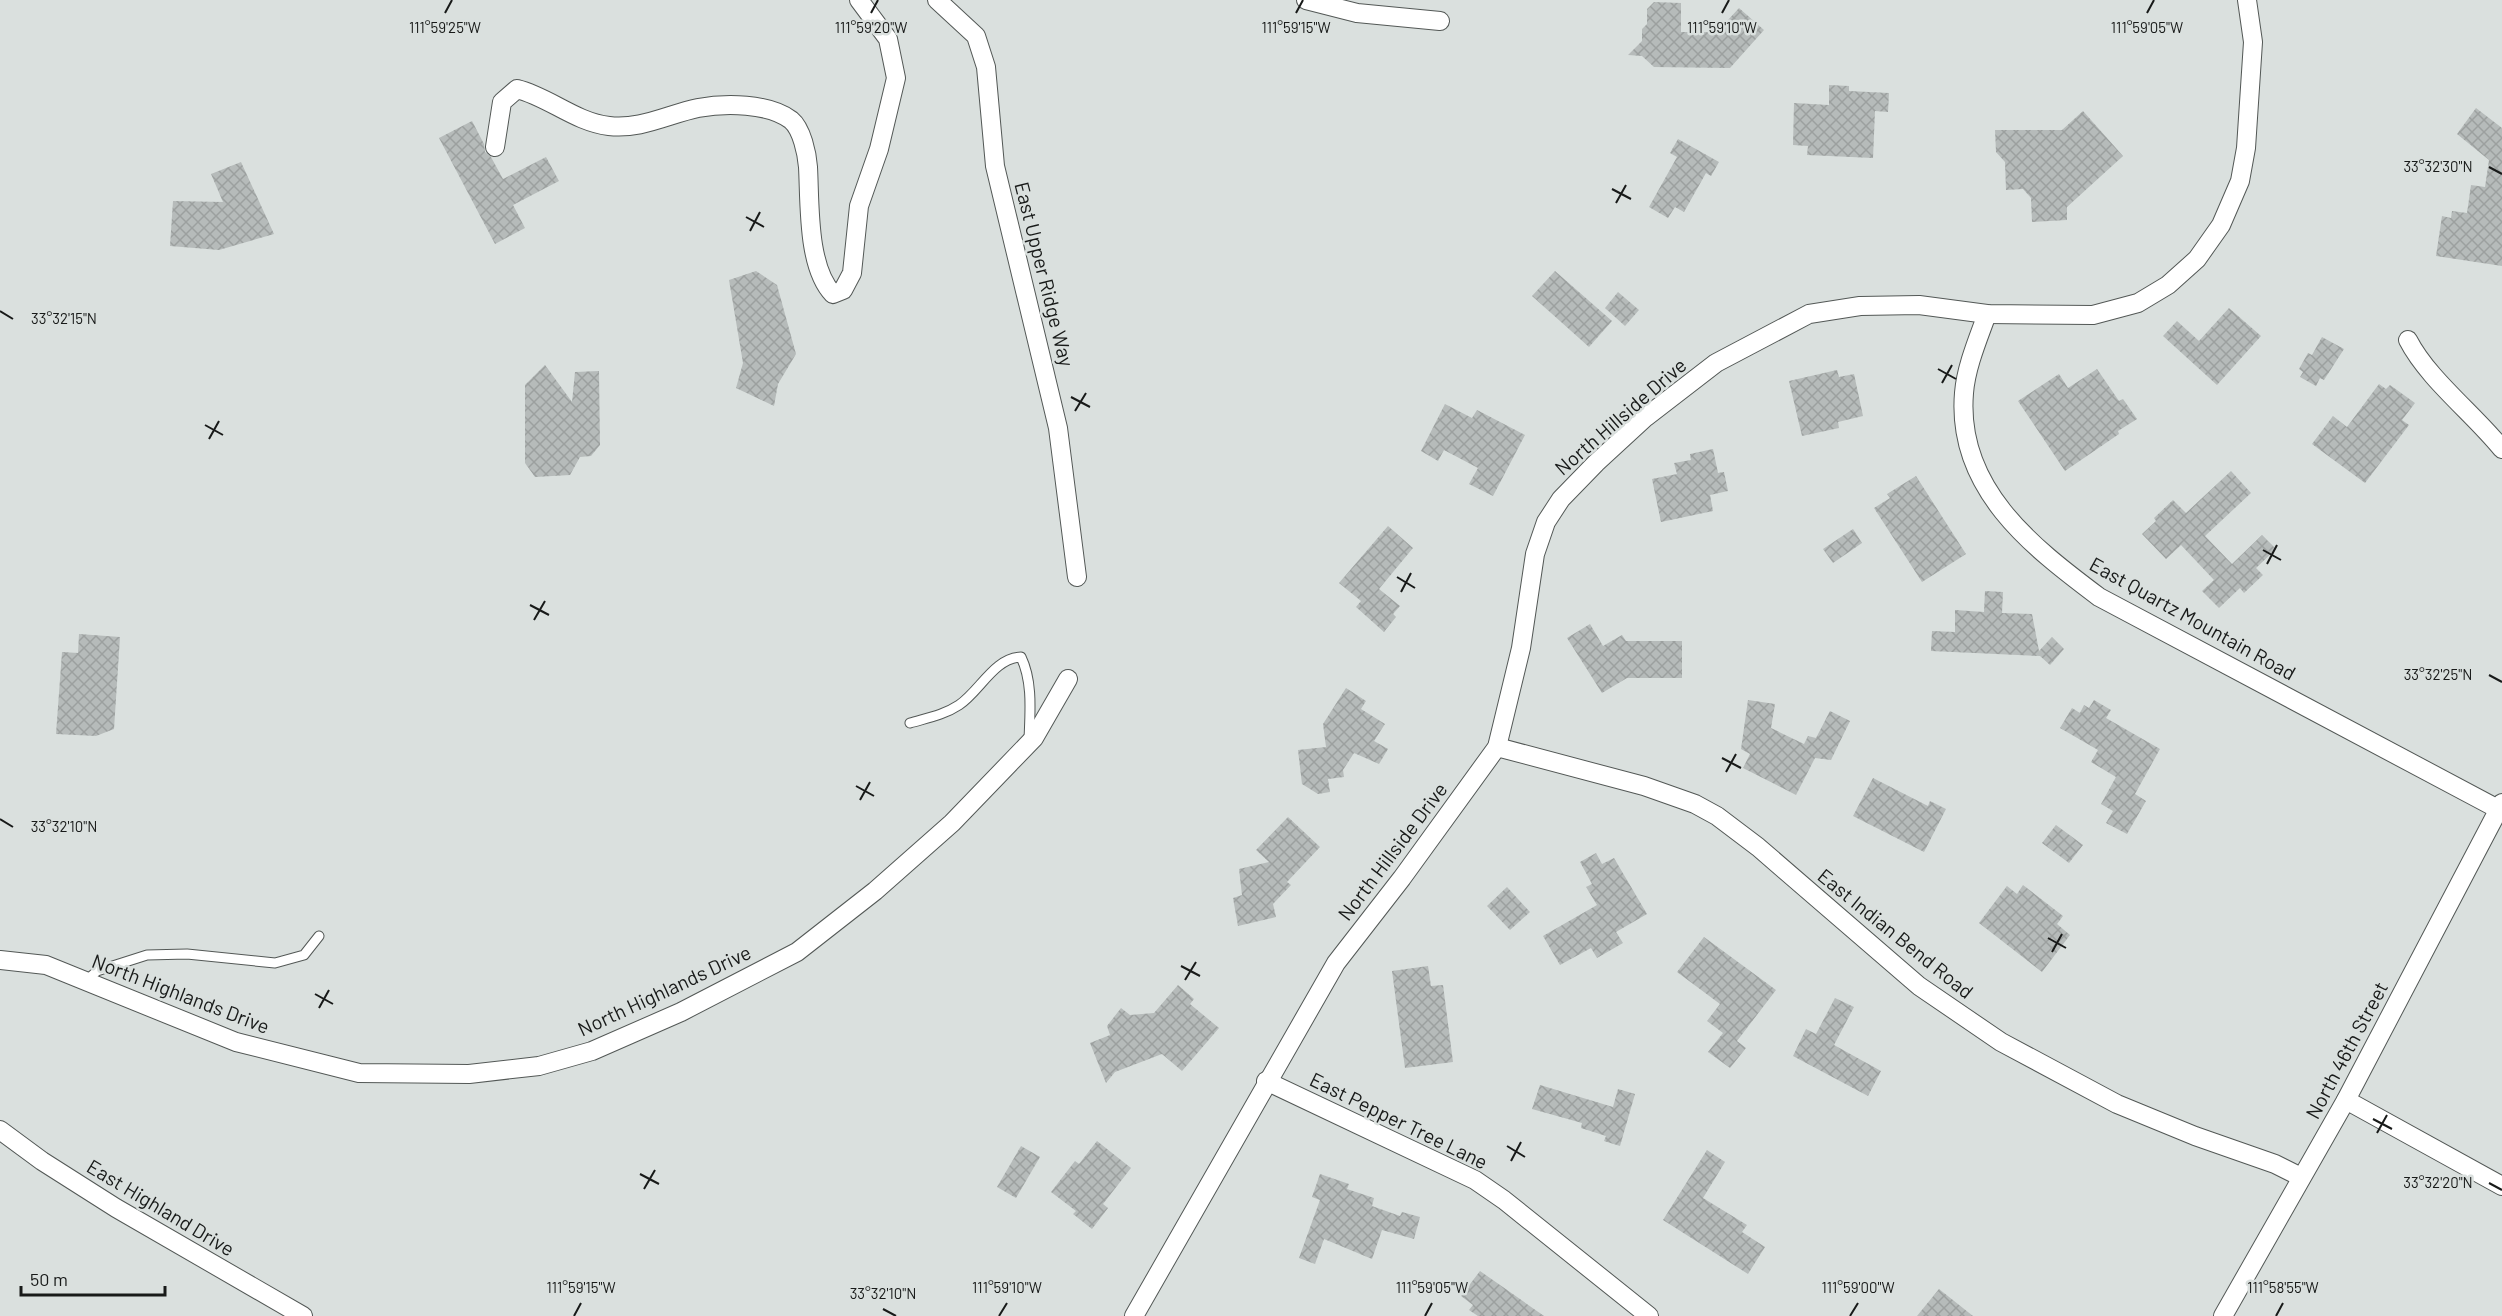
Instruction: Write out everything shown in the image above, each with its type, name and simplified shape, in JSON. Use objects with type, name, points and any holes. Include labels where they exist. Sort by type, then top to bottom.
[{"type":"street","points":[[495,147],[502,102],[517,89],[535,93],[578,118],[609,127],[631,126],[698,108],[744,105],[765,109],[792,121],[807,155],[816,261],[825,285],[833,294],[843,290],[852,273],[859,206],[879,149],[896,78],[888,39],[859,0]]},
{"type":"street","name":"East Upper Ridge Way","points":[[937,0],[976,36],[986,67],[995,166],[1056,419],[1077,577]]},
{"type":"street","points":[[1306,0],[1357,13],[1440,21]]},
{"type":"street","name":"North Hillside Drive","points":[[1134,1316],[1266,1081],[1345,949],[1402,879],[1497,747],[1521,648],[1531,569],[1546,522],[1561,499],[1629,432],[1716,363],[1809,314],[1860,306],[1918,305],[1986,314],[2093,315],[2138,303],[2168,285],[2197,259],[2222,225],[2240,181],[2246,148],[2253,42],[2247,0]]},
{"type":"street","name":"East Quartz Mountain Road","points":[[1986,314],[1964,391],[1965,429],[1971,456],[1999,510],[2030,542],[2099,597],[2500,806]]},
{"type":"street","points":[[2408,340],[2414,351],[2452,397],[2486,429],[2502,449]]},
{"type":"street","name":"North Highlands Drive","points":[[0,960],[46,965],[236,1042],[359,1073],[469,1074],[539,1066],[592,1051],[681,1012],[797,952],[875,891],[952,823],[1029,742],[1068,679]]},
{"type":"street","name":"East Indian Bend Road","points":[[1497,747],[1644,786],[1695,804],[1717,816],[1750,840],[1919,986],[2001,1042],[2116,1104],[2195,1136],[2275,1164],[2301,1177]]},
{"type":"street","name":"North 46th Street","points":[[2223,1316],[2346,1100],[2500,806]]},
{"type":"street","name":"East Pepper Tree Lane","points":[[1266,1081],[1475,1180],[1504,1200],[1632,1305],[1649,1316]]},
{"type":"street","points":[[2346,1100],[2502,1186]]},
{"type":"street","name":"East Highland Drive","points":[[0,1130],[42,1161],[116,1208],[303,1316]]},
{"type":"lane","points":[[910,723],[937,716],[957,706],[974,693],[1000,665],[1011,657],[1021,657],[1026,668],[1030,693],[1029,742]]},
{"type":"lane","points":[[86,981],[97,971],[147,954],[187,954],[275,963],[303,955],[319,936]]},
{"type":"building","points":[[1654,2],[1681,3],[1681,32],[1717,32],[1739,8],[1764,30],[1730,68],[1654,67],[1642,56],[1628,55],[1642,41],[1642,29],[1647,24],[1647,9]]},
{"type":"building","points":[[1829,85],[1849,86],[1849,91],[1889,93],[1888,112],[1875,111],[1873,158],[1807,155],[1808,146],[1793,145],[1794,103],[1829,105]]},
{"type":"building","points":[[2476,108],[2502,128],[2502,266],[2436,256],[2442,216],[2451,218],[2452,211],[2467,213],[2471,185],[2485,187],[2489,160],[2457,134]]},
{"type":"building","points":[[2083,111],[2123,156],[2067,207],[2067,220],[2032,222],[2031,198],[2023,189],[2006,190],[2005,162],[1996,152],[1995,130],[2062,130]]},
{"type":"building","points":[[472,121],[484,144],[485,152],[491,157],[503,179],[546,157],[559,181],[513,205],[525,228],[495,244],[439,138]]},
{"type":"building","points":[[1678,139],[1719,162],[1711,176],[1706,173],[1684,212],[1675,207],[1668,218],[1649,207],[1677,157],[1670,153]]},
{"type":"building","points":[[241,162],[274,234],[219,250],[170,246],[173,201],[223,202],[211,174]]},
{"type":"building","points":[[756,271],[777,285],[796,354],[778,384],[774,406],[736,388],[743,363],[729,280]]},
{"type":"building","points":[[1555,271],[1612,321],[1589,347],[1532,296]]},
{"type":"building","points":[[1618,292],[1639,310],[1625,326],[1605,308]]},
{"type":"building","points":[[2229,308],[2261,336],[2217,385],[2163,336],[2177,321],[2199,341]]},
{"type":"building","points":[[2322,337],[2344,349],[2324,380],[2320,378],[2316,386],[2300,377],[2303,372],[2299,369],[2308,353],[2312,355]]},
{"type":"building","points":[[545,365],[572,402],[575,372],[599,371],[600,445],[591,456],[580,457],[570,475],[535,477],[525,463],[525,385]]},
{"type":"building","points":[[2097,369],[2119,401],[2123,399],[2137,419],[2065,471],[2018,401],[2059,374],[2068,388]]},
{"type":"building","points":[[1837,370],[1839,377],[1854,374],[1863,416],[1838,422],[1839,428],[1802,436],[1789,381]]},
{"type":"building","points":[[2379,384],[2386,389],[2390,385],[2415,403],[2402,420],[2409,425],[2365,483],[2312,444],[2333,416],[2347,427]]},
{"type":"building","points":[[1445,404],[1472,418],[1477,410],[1525,435],[1493,496],[1469,484],[1478,468],[1444,450],[1438,461],[1421,451]]},
{"type":"building","points":[[1713,449],[1718,473],[1724,472],[1728,491],[1710,495],[1713,511],[1661,522],[1652,479],[1677,474],[1674,463],[1691,460],[1690,454]]},
{"type":"building","points":[[2231,471],[2251,493],[2205,536],[2232,564],[2262,535],[2276,549],[2256,568],[2263,575],[2244,593],[2240,588],[2219,608],[2202,591],[2214,580],[2181,545],[2166,559],[2142,534],[2156,521],[2154,518],[2173,500],[2186,513]]},
{"type":"building","points":[[1916,476],[1966,554],[1922,582],[1874,508],[1890,498],[1887,494]]},
{"type":"building","points":[[1388,526],[1413,548],[1379,589],[1400,606],[1393,614],[1396,617],[1384,632],[1356,607],[1361,601],[1339,583]]},
{"type":"building","points":[[1853,529],[1862,543],[1833,563],[1823,549]]},
{"type":"building","points":[[1985,591],[2003,592],[2002,613],[2032,614],[2039,651],[2052,637],[2064,649],[2050,665],[2040,656],[1931,651],[1932,631],[1955,632],[1955,610],[1984,612]]},
{"type":"building","points":[[1590,624],[1603,646],[1622,635],[1626,641],[1682,641],[1682,678],[1627,678],[1602,693],[1567,638]]},
{"type":"building","points":[[79,634],[120,637],[114,729],[96,736],[56,734],[62,652],[78,653]]},
{"type":"building","points":[[1346,688],[1366,701],[1361,709],[1385,724],[1374,741],[1388,749],[1379,764],[1354,753],[1343,770],[1344,777],[1328,779],[1330,792],[1318,794],[1302,784],[1298,750],[1326,747],[1323,724]]},
{"type":"building","points":[[1748,700],[1775,704],[1771,728],[1804,744],[1808,736],[1816,738],[1830,711],[1850,721],[1831,760],[1815,758],[1796,795],[1743,768],[1750,754],[1741,749]]},
{"type":"building","points":[[2094,700],[2111,710],[2106,718],[2160,749],[2135,794],[2146,801],[2127,834],[2106,823],[2113,811],[2101,804],[2116,777],[2091,762],[2098,750],[2060,728],[2072,708],[2080,713],[2084,705],[2089,708]]},
{"type":"building","points":[[1873,778],[1928,806],[1930,801],[1946,809],[1924,852],[1853,816]]},
{"type":"building","points":[[1288,817],[1320,847],[1287,882],[1291,885],[1273,904],[1276,917],[1238,926],[1233,898],[1242,895],[1239,869],[1269,862],[1256,850]]},
{"type":"building","points":[[2056,825],[2083,845],[2069,863],[2042,843]]},
{"type":"building","points":[[1596,853],[1602,864],[1614,858],[1647,914],[1616,932],[1623,943],[1597,958],[1591,948],[1560,965],[1543,936],[1597,905],[1586,887],[1592,884],[1580,862]]},
{"type":"building","points":[[2023,885],[2063,916],[2057,924],[2070,935],[2042,972],[1979,923],[2007,886],[2017,894]]},
{"type":"building","points":[[1507,887],[1530,912],[1510,930],[1487,906]]},
{"type":"building","points":[[1704,937],[1776,990],[1737,1041],[1746,1048],[1730,1068],[1708,1052],[1723,1033],[1707,1021],[1720,1004],[1677,972]]},
{"type":"building","points":[[1428,966],[1431,986],[1443,985],[1453,1062],[1405,1068],[1392,971]]},
{"type":"building","points":[[1178,985],[1194,999],[1190,1004],[1219,1028],[1182,1071],[1162,1054],[1115,1072],[1106,1083],[1090,1043],[1110,1035],[1107,1026],[1121,1008],[1130,1015],[1154,1013]]},
{"type":"building","points":[[1835,998],[1854,1007],[1834,1045],[1881,1071],[1868,1096],[1793,1056],[1806,1029],[1816,1034]]},
{"type":"building","points":[[1540,1085],[1613,1107],[1618,1089],[1635,1094],[1620,1146],[1604,1141],[1606,1136],[1581,1128],[1582,1123],[1532,1109]]},
{"type":"building","points":[[1097,1141],[1131,1168],[1103,1204],[1108,1208],[1092,1229],[1073,1214],[1076,1211],[1051,1192],[1075,1161],[1079,1164]]},
{"type":"building","points":[[1021,1146],[1040,1157],[1016,1198],[997,1187]]},
{"type":"building","points":[[1707,1150],[1725,1162],[1703,1198],[1747,1225],[1742,1232],[1765,1247],[1748,1274],[1663,1220]]},
{"type":"building","points":[[1320,1174],[1349,1184],[1347,1189],[1374,1198],[1372,1206],[1400,1216],[1402,1212],[1420,1217],[1414,1239],[1382,1230],[1372,1259],[1324,1239],[1315,1264],[1299,1258],[1320,1200],[1312,1197]]},
{"type":"building","points":[[1480,1271],[1544,1316],[1478,1316],[1469,1310],[1473,1305],[1461,1296]]},
{"type":"building","points":[[1939,1289],[1973,1316],[1917,1316]]}]
